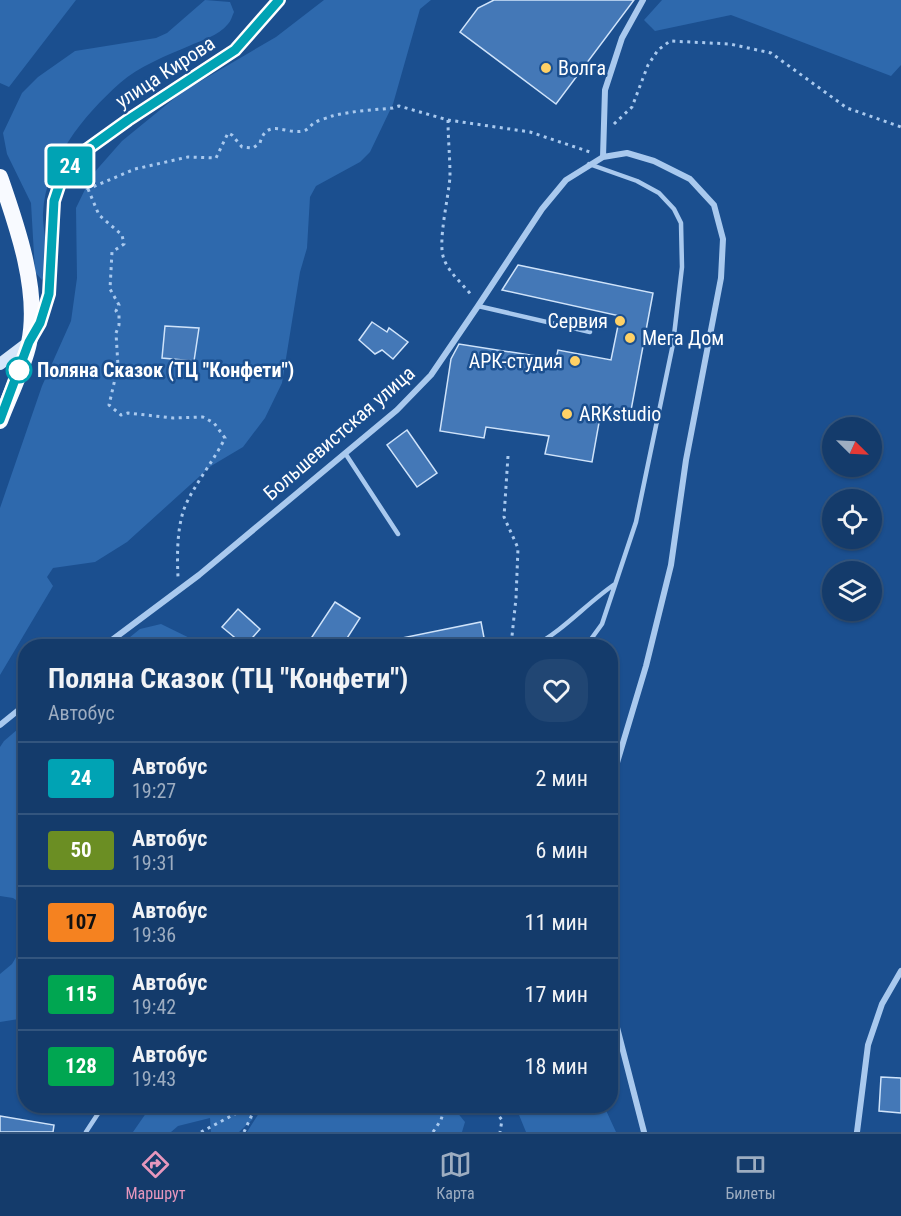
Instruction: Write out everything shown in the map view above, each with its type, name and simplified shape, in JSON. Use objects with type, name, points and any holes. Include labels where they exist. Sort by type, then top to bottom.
[{"type":"highway","points":[[0,177],[17,225],[32,306],[24,346],[0,420]]},
{"type":"highway","points":[[0,202],[18,277],[24,346],[0,395]]},
{"type":"main road","name":"улица Кирова","points":[[0,364],[24,346]]},
{"type":"street","name":"улица Кирова","points":[[24,346],[41,324],[50,294],[55,201],[63,174],[82,154],[128,120],[236,50],[280,0]]},
{"type":"street","name":"улица Кирова","points":[[24,346],[40,323],[49,294],[54,201],[63,174],[82,153],[235,50],[280,0]]},
{"type":"street","points":[[618,759],[646,666],[671,565],[686,460],[721,278],[723,239],[714,205],[690,179],[654,161],[627,153],[603,157],[605,90],[622,38],[643,0]]},
{"type":"street","name":"Большевистская улица","points":[[113,639],[178,591],[397,410],[431,375],[542,209],[566,180],[603,157]]},
{"type":"street","points":[[0,725],[18,710]]},
{"type":"street","points":[[857,1132],[868,1045],[882,1004],[901,971]]},
{"type":"street","points":[[618,1028],[644,1132]]},
{"type":"lane","points":[[589,164],[637,181],[659,193],[674,209],[681,223],[682,267],[674,344],[636,522],[603,624],[591,639]]},
{"type":"lane","points":[[478,306],[590,332]]},
{"type":"lane","points":[[345,453],[398,534]]},
{"type":"lane","points":[[548,639],[615,584]]},
{"type":"lane","points":[[86,1132],[98,1113]]},
{"type":"path","points":[[604,133],[632,107],[648,65],[658,50],[670,41],[730,44],[771,53],[847,108],[901,127]]},
{"type":"path","points":[[88,189],[135,169],[188,157],[216,158],[228,133],[242,147],[253,148],[260,143],[262,135],[267,131],[281,128],[290,133],[306,131],[315,123],[333,116],[399,106],[448,120],[530,132],[603,157]]},
{"type":"path","points":[[448,120],[450,176],[442,257],[478,306]]},
{"type":"path","points":[[63,174],[88,189],[99,215],[122,235],[124,244],[112,252],[110,289],[119,305],[116,311],[119,315],[119,326],[116,333],[118,366],[110,405],[121,415],[128,413],[172,418],[203,417],[214,423],[225,438],[183,510],[178,538],[178,591]]},
{"type":"path","points":[[508,456],[504,517],[518,548],[513,639]]},
{"type":"path","points":[[201,1132],[237,1113]]},
{"type":"path","points":[[244,1132],[253,1113]]},
{"type":"path","points":[[434,1132],[443,1113]]},
{"type":"path","points":[[497,1113],[502,1120],[500,1132]]},
{"type":"shaded area","points":[[0,0],[76,0],[9,87],[0,83]]},
{"type":"shaded area","points":[[205,0],[230,2],[234,12],[228,24],[215,35],[153,62],[127,77],[80,125],[59,158],[51,175],[43,213],[47,263],[42,280],[35,272],[31,203],[7,154],[3,133],[22,93],[38,77],[75,51],[156,38],[167,33]]},
{"type":"shaded area","points":[[324,0],[431,0],[420,9],[393,104],[370,152],[360,162],[316,186],[310,197],[307,248],[300,272],[282,383],[265,418],[243,447],[211,466],[127,542],[95,562],[53,568],[47,577],[53,586],[21,639],[18,639],[18,645],[0,675],[0,508],[42,386],[71,321],[77,278],[76,208],[92,175],[122,141],[182,92],[276,37]]},
{"type":"shaded area","points":[[662,0],[901,0],[901,65],[891,76],[731,15],[655,31],[644,20]]},
{"type":"shaded area","points":[[161,624],[192,639],[128,639],[140,629]]},
{"type":"shaded area","points":[[18,729],[18,901],[0,896],[0,747]]},
{"type":"shaded area","points":[[18,954],[18,1019],[0,1022],[0,974],[12,964]]},
{"type":"shaded area","points":[[146,1113],[252,1113],[253,1119],[239,1132],[211,1132],[210,1118],[178,1126],[171,1132],[133,1132]]},
{"type":"shaded area","points":[[259,1113],[458,1113],[465,1122],[462,1132],[247,1132]]},
{"type":"shaded area","points":[[518,1113],[607,1113],[616,1132],[526,1132]]},
{"type":"building","name":"Волга","points":[[494,0],[634,0],[556,104],[460,32],[478,8]]},
{"type":"building","points":[[518,265],[653,293],[629,421],[600,417],[592,462],[545,454],[549,436],[486,427],[484,438],[440,431],[451,359],[459,344],[556,359],[558,350],[611,360],[620,316],[502,290]]},
{"type":"building","points":[[372,322],[387,332],[389,328],[408,342],[393,359],[382,350],[375,354],[359,340]]},
{"type":"building","points":[[165,326],[199,328],[194,361],[162,358]]},
{"type":"building","points":[[407,430],[437,473],[417,487],[387,445]]},
{"type":"building","points":[[335,602],[360,618],[346,639],[311,639]]},
{"type":"building","points":[[238,609],[260,629],[251,639],[237,639],[222,627]]},
{"type":"building","points":[[481,622],[484,639],[397,639]]},
{"type":"building","points":[[881,1077],[901,1078],[901,1113],[879,1111]]},
{"type":"building","points":[[0,1116],[54,1125],[53,1132],[0,1132]]},
{"type":"bus line","name":"24","points":[[0,420],[29,342],[40,323],[49,294],[54,201],[63,174],[82,153],[235,50],[279,0]]},
{"type":"place","name":"Волга","points":[[546,68]]},
{"type":"place","name":"Сервия","points":[[620,321]]},
{"type":"place","name":"Мега Дом","points":[[630,338]]},
{"type":"place","name":"АРК-студия","points":[[575,361]]},
{"type":"place","name":"Поляна Сказок (ТЦ \"Конфети\")","points":[[19,370]]},
{"type":"place","name":"ARKstudio","points":[[567,414]]}]
